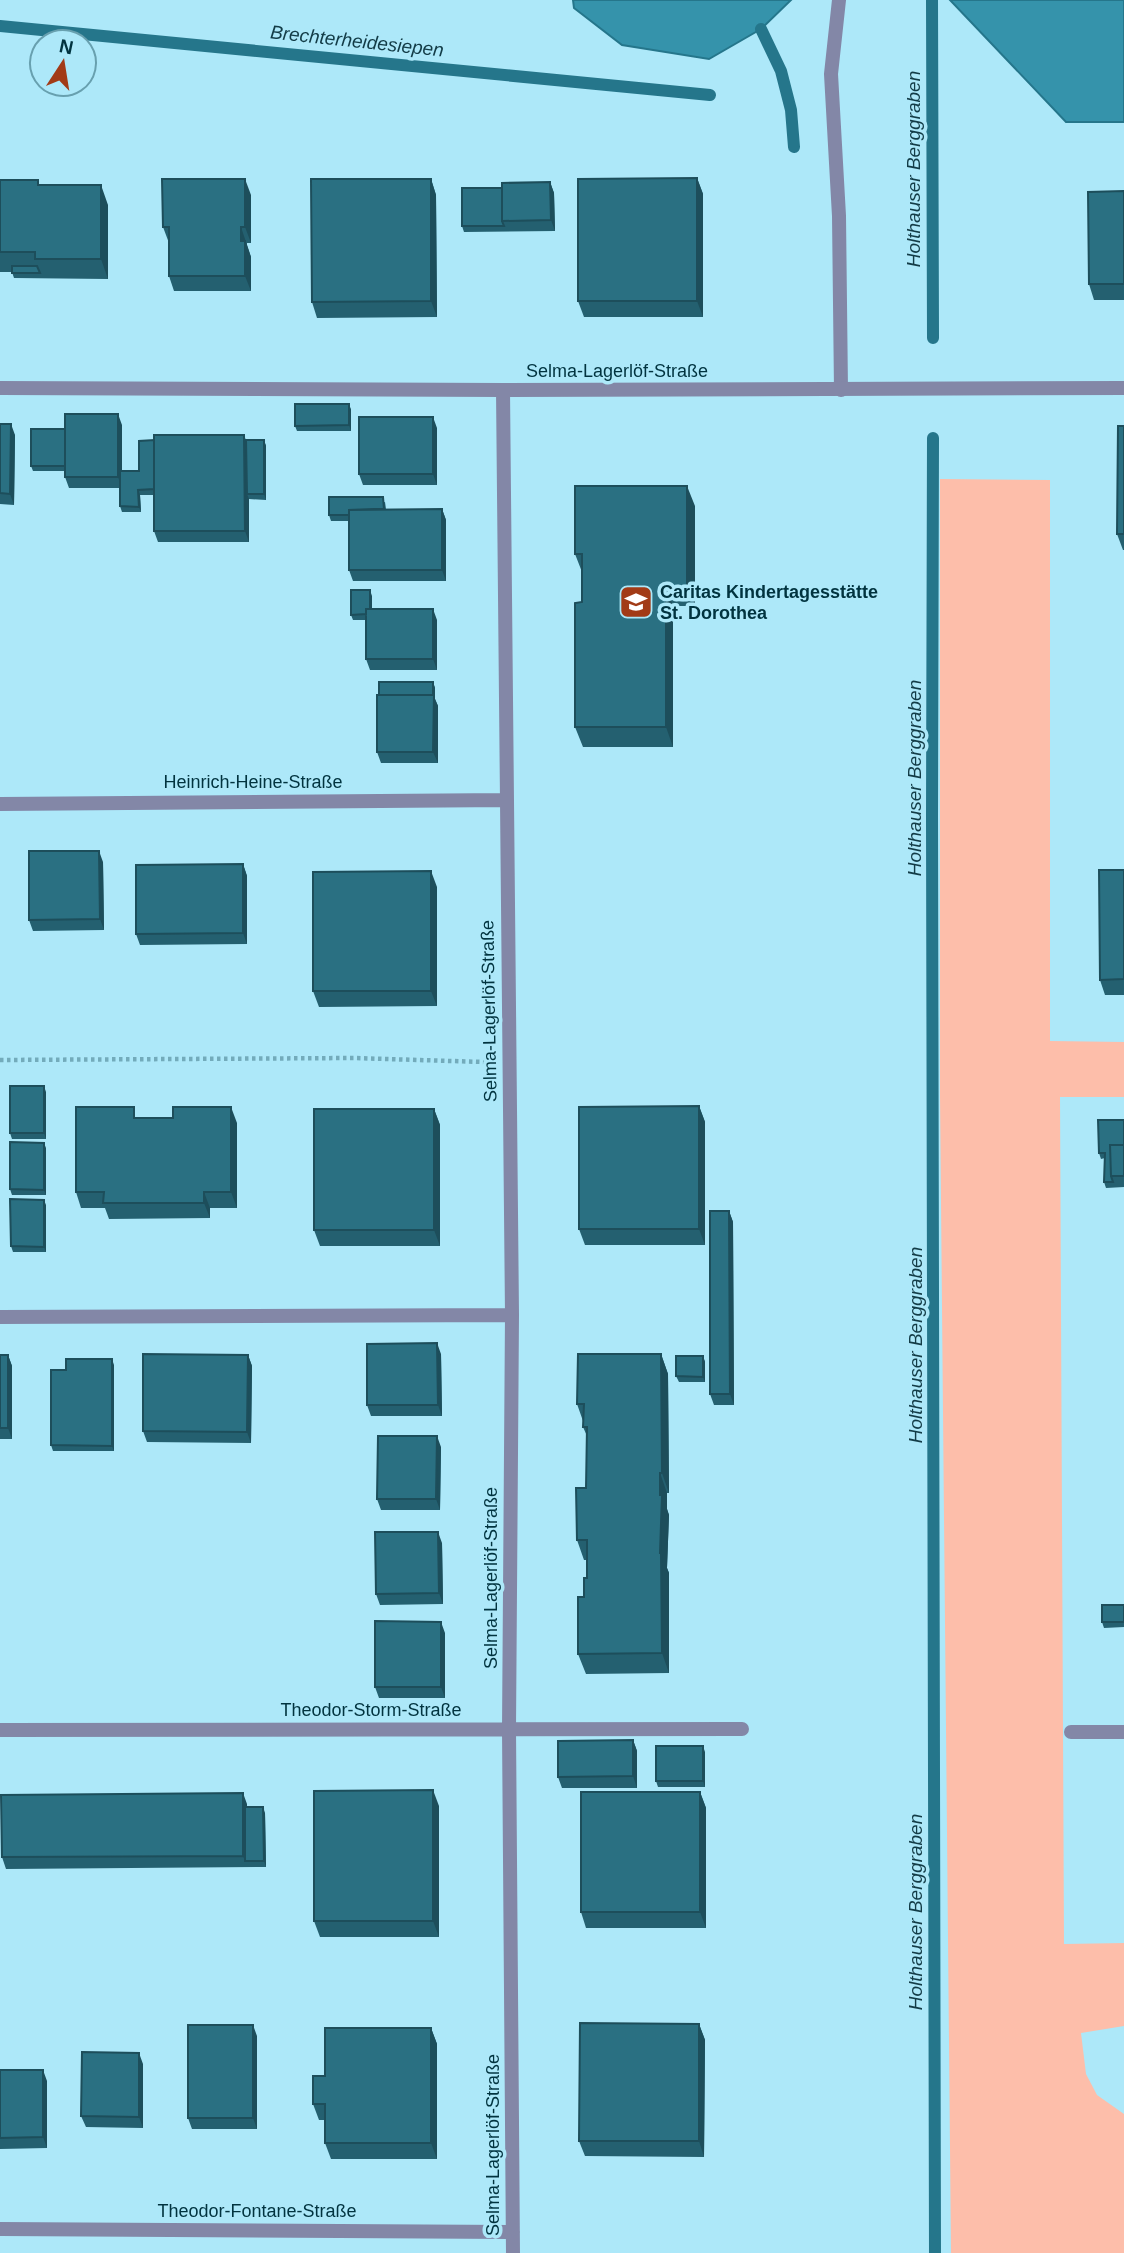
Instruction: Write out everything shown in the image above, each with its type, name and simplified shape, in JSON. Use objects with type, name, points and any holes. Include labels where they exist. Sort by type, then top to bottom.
[{"type":"street","points":[[839,0],[831,74],[839,215],[841,390]]},
{"type":"street","points":[[0,388],[503,390]]},
{"type":"street","name":"Selma-Lagerlöf-Straße","points":[[513,2253],[509,1729],[512,1315],[503,390],[1124,388]]},
{"type":"street","name":"Heinrich-Heine-Straße","points":[[0,803],[506,800]]},
{"type":"street","points":[[0,1317],[512,1315]]},
{"type":"street","name":"Theodor-Storm-Straße","points":[[0,1730],[741,1729]]},
{"type":"street","points":[[1071,1732],[1124,1732]]},
{"type":"street","name":"Theodor-Fontane-Straße","points":[[0,2229],[513,2232]]},
{"type":"path","points":[[0,1060],[354,1058],[509,1063]]},
{"type":"shaded area","points":[[940,479],[1050,480],[1050,1041],[1124,1042],[1124,1097],[1060,1097],[1064,1944],[1124,1943],[1124,2026],[1081,2033],[1086,2074],[1097,2095],[1124,2114],[1124,2253],[951,2253],[940,1096]]},
{"type":"water","points":[[573,0],[791,0],[761,29],[709,59],[622,45],[574,8]]},
{"type":"water","points":[[950,0],[1124,0],[1124,122],[1066,122]]},
{"type":"building","points":[[697,178],[697,301],[578,301],[578,179]]},
{"type":"building","points":[[162,179],[245,179],[245,227],[241,227],[241,241],[245,241],[245,276],[169,276],[169,227],[163,227]]},
{"type":"building","points":[[311,179],[431,179],[431,301],[312,302]]},
{"type":"building","points":[[0,180],[38,180],[38,185],[101,185],[101,259],[35,259],[35,252],[0,252]]},
{"type":"building","points":[[550,182],[551,220],[502,221],[502,183]]},
{"type":"building","points":[[462,188],[502,188],[504,226],[462,226]]},
{"type":"building","points":[[1124,191],[1124,284],[1089,284],[1088,192]]},
{"type":"building","points":[[12,266],[37,266],[40,273],[12,273]]},
{"type":"building","points":[[295,404],[349,404],[349,425],[295,426]]},
{"type":"building","points":[[65,414],[118,414],[118,477],[65,477]]},
{"type":"building","points":[[359,417],[433,417],[433,474],[359,474]]},
{"type":"building","points":[[0,424],[11,424],[10,494],[0,493]]},
{"type":"building","points":[[1118,426],[1124,426],[1124,534],[1117,534]]},
{"type":"building","points":[[31,429],[65,429],[65,466],[31,466]]},
{"type":"building","points":[[154,435],[244,435],[245,531],[154,531]]},
{"type":"building","points":[[154,440],[154,489],[138,490],[139,507],[120,506],[120,471],[139,471],[139,441]]},
{"type":"building","points":[[246,440],[264,440],[264,494],[247,494]]},
{"type":"building","points":[[575,486],[687,486],[687,586],[666,586],[666,727],[575,727],[575,603],[582,602],[582,554],[575,554]]},
{"type":"building","points":[[329,497],[383,497],[384,509],[349,510],[349,515],[329,515]]},
{"type":"building","points":[[442,509],[442,570],[349,570],[349,510]]},
{"type":"building","points":[[351,590],[370,590],[370,609],[366,609],[366,614],[351,615]]},
{"type":"building","points":[[366,609],[433,609],[433,659],[366,659]]},
{"type":"building","points":[[379,682],[433,682],[433,695],[379,695]]},
{"type":"building","points":[[377,695],[434,695],[433,752],[377,752]]},
{"type":"building","points":[[29,851],[99,851],[100,919],[29,920]]},
{"type":"building","points":[[243,864],[243,933],[136,934],[136,865]]},
{"type":"building","points":[[1099,870],[1124,870],[1124,979],[1100,980]]},
{"type":"building","points":[[431,871],[431,991],[313,991],[313,872]]},
{"type":"building","points":[[10,1086],[44,1086],[44,1133],[10,1133]]},
{"type":"building","points":[[699,1106],[699,1229],[579,1229],[579,1107]]},
{"type":"building","points":[[76,1107],[134,1107],[134,1118],[173,1118],[173,1107],[231,1107],[231,1192],[204,1192],[204,1203],[103,1203],[104,1192],[76,1192]]},
{"type":"building","points":[[314,1109],[434,1109],[434,1230],[314,1230]]},
{"type":"building","points":[[1098,1120],[1124,1120],[1124,1145],[1110,1145],[1113,1182],[1104,1182],[1105,1153],[1099,1153]]},
{"type":"building","points":[[10,1142],[44,1143],[44,1190],[10,1189]]},
{"type":"building","points":[[1110,1145],[1124,1145],[1124,1176],[1111,1176]]},
{"type":"building","points":[[10,1199],[44,1200],[44,1247],[11,1246]]},
{"type":"building","points":[[710,1211],[729,1211],[730,1394],[710,1394]]},
{"type":"building","points":[[437,1343],[438,1405],[367,1405],[367,1344]]},
{"type":"building","points":[[143,1354],[248,1355],[247,1432],[143,1431]]},
{"type":"building","points":[[578,1354],[661,1354],[662,1653],[578,1654],[578,1597],[584,1597],[584,1578],[587,1578],[587,1540],[577,1540],[576,1488],[586,1488],[587,1427],[583,1427],[584,1404],[577,1404]]},
{"type":"building","points":[[0,1355],[8,1355],[8,1428],[0,1428]]},
{"type":"building","points":[[676,1356],[703,1356],[703,1377],[676,1376]]},
{"type":"building","points":[[66,1359],[112,1359],[112,1446],[51,1445],[51,1370],[66,1370]]},
{"type":"building","points":[[378,1436],[437,1436],[436,1499],[377,1499]]},
{"type":"building","points":[[375,1532],[438,1532],[439,1593],[376,1594]]},
{"type":"building","points":[[1102,1605],[1124,1605],[1124,1622],[1102,1622]]},
{"type":"building","points":[[375,1621],[441,1622],[441,1687],[375,1687]]},
{"type":"building","points":[[633,1740],[633,1776],[558,1777],[558,1741]]},
{"type":"building","points":[[656,1746],[703,1746],[703,1781],[656,1781]]},
{"type":"building","points":[[433,1790],[433,1921],[314,1921],[314,1791]]},
{"type":"building","points":[[581,1792],[700,1792],[700,1912],[581,1912]]},
{"type":"building","points":[[243,1793],[243,1856],[2,1857],[1,1795]]},
{"type":"building","points":[[245,1807],[263,1807],[264,1861],[245,1861]]},
{"type":"building","points":[[580,2023],[699,2024],[699,2141],[579,2141]]},
{"type":"building","points":[[188,2025],[253,2025],[253,2118],[188,2118]]},
{"type":"building","points":[[325,2028],[431,2028],[431,2143],[325,2143],[325,2104],[313,2104],[313,2076],[325,2076]]},
{"type":"building","points":[[82,2052],[139,2053],[139,2117],[81,2116]]},
{"type":"building","points":[[0,2070],[43,2070],[43,2137],[0,2138]]},
{"type":"waterway","name":"Holthauser Berggraben","points":[[932,0],[933,338]]},
{"type":"waterway","name":"Brechterheidesiepen","points":[[0,26],[710,95]]},
{"type":"waterway","points":[[761,29],[781,71],[791,110],[794,147]]},
{"type":"waterway","name":"Holthauser Berggraben","points":[[933,438],[935,2253]]},
{"type":"place","name":"Caritas Kindertagesstätte St. Dorothea","points":[[636,602]]}]
